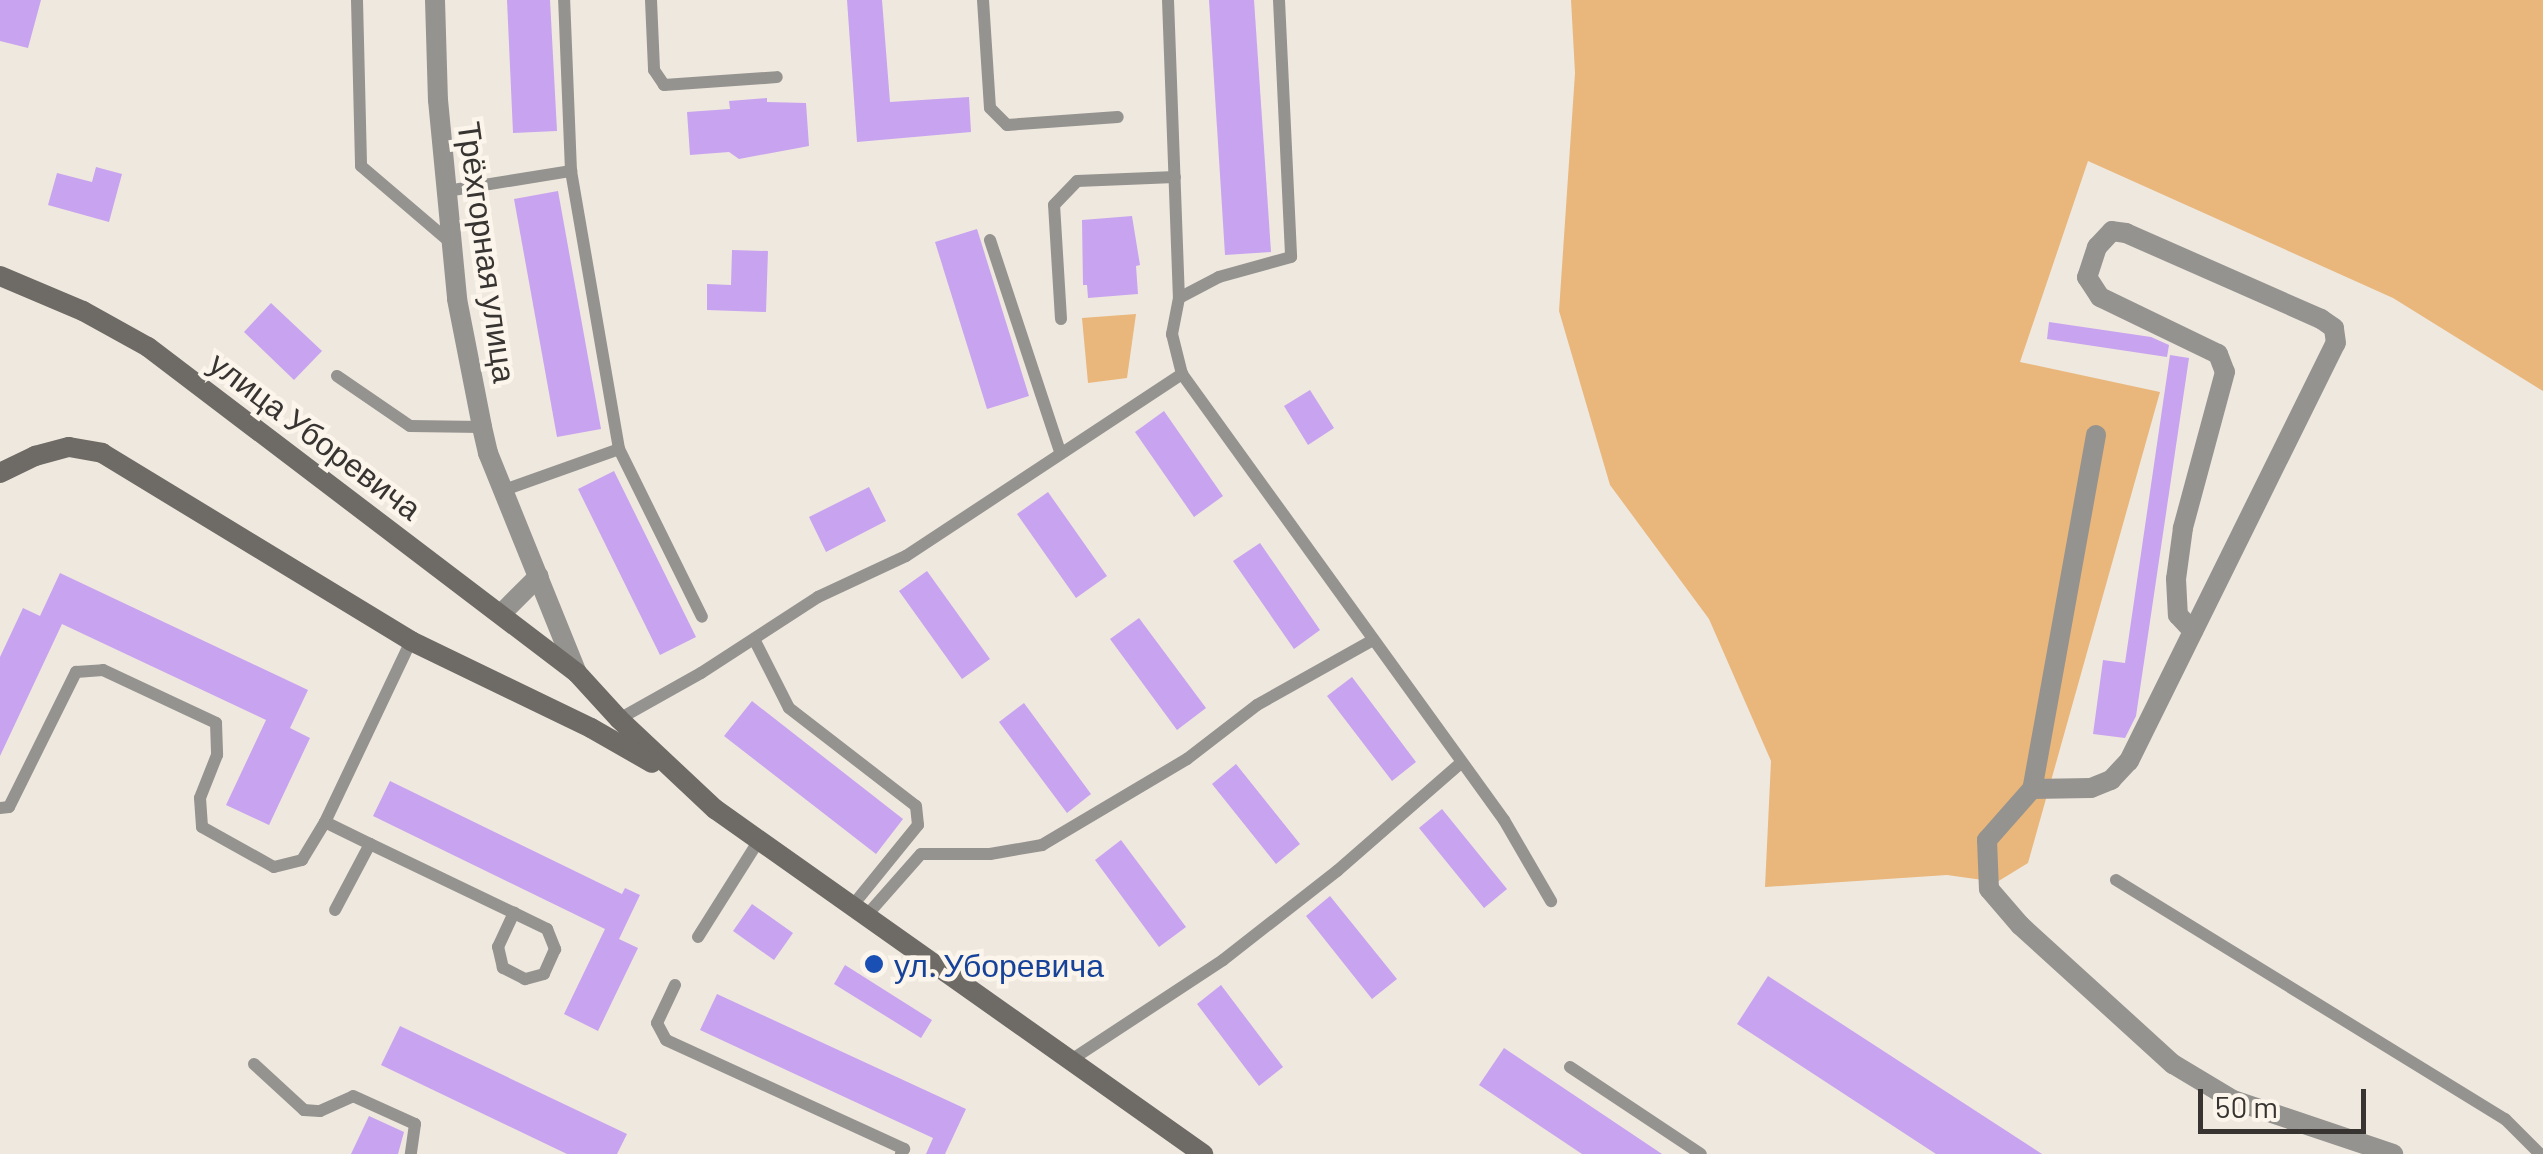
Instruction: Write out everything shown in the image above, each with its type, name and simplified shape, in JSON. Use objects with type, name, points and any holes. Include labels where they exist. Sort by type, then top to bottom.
[{"type":"main road","name":"улица Уборевича","points":[[0,276],[83,311],[148,347],[577,673],[684,782]]},
{"type":"main road","points":[[0,473],[35,456],[69,447],[102,453],[411,641],[592,728],[684,782],[1203,1154]]},
{"type":"street","name":"Трёхгорная улица","points":[[435,0],[446,191],[457,299],[482,426],[577,673]]},
{"type":"street","points":[[2032,789],[2092,788],[2111,780],[2129,761],[2326,371],[2336,343],[2334,328],[2179,256],[2112,231],[2097,247],[2087,277],[2100,297],[2218,354],[2226,372],[2181,545],[2178,615],[2193,630]]},
{"type":"street","points":[[2096,436],[2032,789],[1988,840],[1988,889],[2020,925],[2173,1064],[2233,1100],[2393,1154]]},
{"type":"street","points":[[502,614],[539,576]]},
{"type":"lane","points":[[357,0],[361,166],[451,243]]},
{"type":"lane","points":[[564,0],[572,170],[619,449],[702,617]]},
{"type":"lane","points":[[651,0],[654,70],[664,84],[777,77]]},
{"type":"lane","points":[[983,0],[990,108],[1007,125],[1118,117]]},
{"type":"lane","points":[[1168,0],[1179,298],[1172,334],[1182,374],[1504,820],[1551,900]]},
{"type":"lane","points":[[1179,298],[1219,276],[1291,257],[1280,0]]},
{"type":"lane","points":[[446,191],[572,170]]},
{"type":"lane","points":[[1061,319],[1054,205],[1077,181],[1174,177]]},
{"type":"lane","points":[[990,240],[1060,452]]},
{"type":"lane","points":[[619,719],[818,597],[906,556],[1182,374]]},
{"type":"lane","points":[[337,376],[410,426],[482,426]]},
{"type":"lane","points":[[504,490],[619,449]]},
{"type":"lane","points":[[754,639],[789,708],[916,806],[918,826],[860,910]]},
{"type":"lane","points":[[860,910],[920,854],[990,854],[1042,844],[1187,759],[1256,705],[1373,640]]},
{"type":"lane","points":[[0,808],[9,807],[76,672],[104,670],[216,723],[218,756],[200,798],[202,827],[274,867],[302,860],[325,822],[411,641]]},
{"type":"lane","points":[[1071,1060],[1223,960],[1338,872],[1461,763]]},
{"type":"lane","points":[[325,822],[370,844],[514,913],[547,929],[555,949],[544,974],[525,979],[503,968],[498,947],[514,913]]},
{"type":"lane","points":[[698,937],[760,840]]},
{"type":"lane","points":[[334,910],[370,844]]},
{"type":"lane","points":[[2116,880],[2505,1119],[2540,1154]]},
{"type":"lane","points":[[675,985],[657,1023],[666,1040],[904,1149],[902,1154]]},
{"type":"lane","points":[[254,1064],[304,1110],[320,1112],[353,1096],[415,1124],[411,1154]]},
{"type":"lane","points":[[1570,1066],[1701,1154]]},
{"type":"shaded area","points":[[1571,0],[2543,0],[2543,391],[2393,298],[2088,161],[2020,362],[2160,392],[2028,863],[1997,882],[1947,875],[1765,887],[1771,761],[1709,619],[1610,485],[1559,311],[1575,73]]},
{"type":"shaded area","points":[[1136,314],[1127,378],[1088,383],[1082,318]]},
{"type":"building","points":[[0,0],[41,0],[28,48],[0,41]]},
{"type":"building","points":[[507,0],[550,0],[557,131],[513,133]]},
{"type":"building","points":[[847,0],[882,0],[890,102],[969,97],[971,132],[857,142]]},
{"type":"building","points":[[1209,0],[1254,0],[1271,252],[1225,255]]},
{"type":"building","points":[[767,98],[767,102],[806,103],[809,146],[739,159],[729,152],[690,155],[687,112],[730,109],[729,101]]},
{"type":"building","points":[[96,167],[122,174],[109,222],[48,205],[57,173],[92,182]]},
{"type":"building","points":[[558,191],[601,429],[557,437],[514,199]]},
{"type":"building","points":[[1132,216],[1140,265],[1136,266],[1138,294],[1088,298],[1087,285],[1083,285],[1082,220]]},
{"type":"building","points":[[977,229],[1029,396],[987,409],[935,242]]},
{"type":"building","points":[[732,250],[768,251],[766,312],[707,310],[707,284],[731,285]]},
{"type":"building","points":[[271,303],[322,351],[294,380],[244,332]]},
{"type":"building","points":[[2049,322],[2151,337],[2169,345],[2167,357],[2047,339]]},
{"type":"building","points":[[2170,355],[2189,358],[2136,716],[2125,738],[2093,734],[2103,660],[2125,663]]},
{"type":"building","points":[[1310,390],[1334,428],[1308,445],[1284,406]]},
{"type":"building","points":[[1164,411],[1223,496],[1194,517],[1135,432]]},
{"type":"building","points":[[614,471],[696,637],[660,655],[578,489]]},
{"type":"building","points":[[869,487],[886,521],[826,552],[809,517]]},
{"type":"building","points":[[1048,492],[1107,576],[1076,598],[1017,514]]},
{"type":"building","points":[[1260,543],[1320,630],[1294,649],[1233,561]]},
{"type":"building","points":[[927,571],[990,659],[962,679],[899,591]]},
{"type":"building","points":[[60,573],[308,690],[290,728],[310,738],[269,825],[226,805],[266,720],[62,624],[0,756],[0,657],[23,608],[40,616]]},
{"type":"building","points":[[1139,618],[1206,708],[1177,730],[1110,639]]},
{"type":"building","points":[[1352,677],[1416,762],[1392,781],[1327,696]]},
{"type":"building","points":[[752,701],[903,819],[876,854],[724,736]]},
{"type":"building","points":[[1024,703],[1091,794],[1067,813],[999,722]]},
{"type":"building","points":[[1236,764],[1300,844],[1276,864],[1212,784]]},
{"type":"building","points":[[390,781],[622,894],[625,888],[640,895],[619,939],[638,948],[598,1031],[564,1014],[605,929],[373,816]]},
{"type":"building","points":[[1442,809],[1507,889],[1484,908],[1419,828]]},
{"type":"building","points":[[1121,840],[1186,927],[1159,947],[1095,860]]},
{"type":"building","points":[[1330,896],[1397,979],[1372,999],[1306,916]]},
{"type":"building","points":[[752,904],[793,933],[774,960],[733,931]]},
{"type":"building","points":[[845,965],[932,1020],[921,1038],[834,984]]},
{"type":"building","points":[[1768,976],[2042,1154],[1936,1154],[1737,1024]]},
{"type":"building","points":[[1221,985],[1283,1067],[1259,1086],[1197,1004]]},
{"type":"building","points":[[717,994],[966,1109],[945,1154],[926,1154],[933,1138],[700,1030]]},
{"type":"building","points":[[400,1026],[627,1134],[617,1154],[567,1154],[381,1065]]},
{"type":"building","points":[[1504,1048],[1662,1154],[1582,1154],[1479,1085]]},
{"type":"building","points":[[369,1116],[404,1132],[398,1154],[351,1154]]},
{"type":"place","name":"ул. Уборевича","points":[[874,964]]}]
